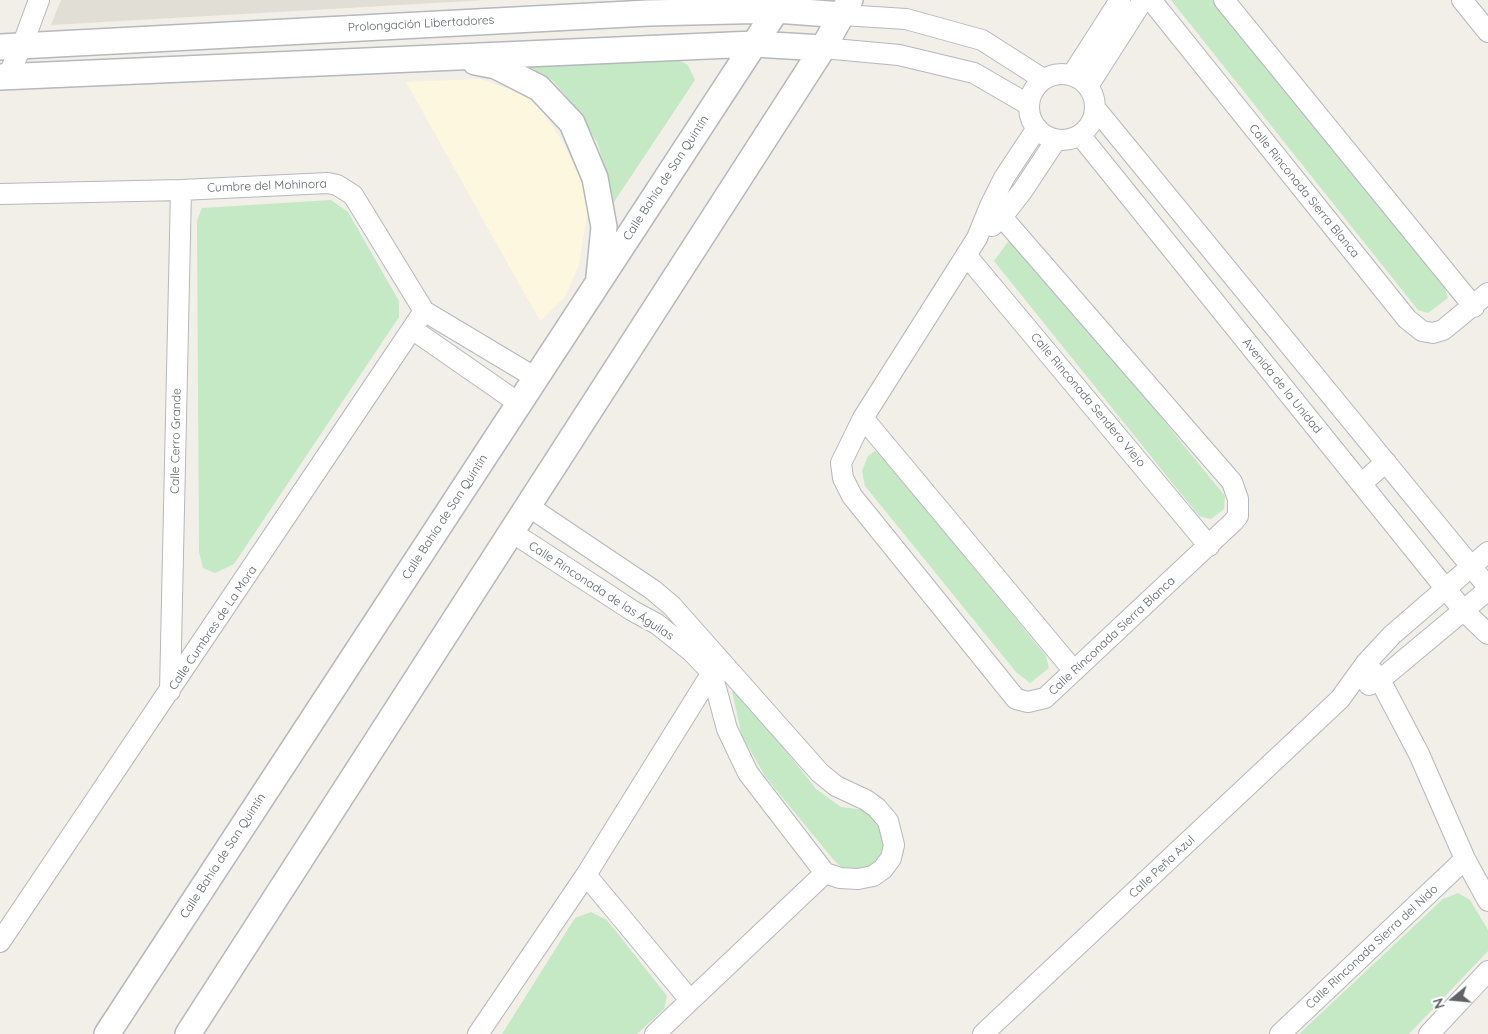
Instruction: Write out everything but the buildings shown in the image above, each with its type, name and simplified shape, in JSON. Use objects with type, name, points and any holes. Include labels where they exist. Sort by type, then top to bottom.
[{"type":"street","points":[[39,0],[11,46],[4,77],[754,44],[899,55],[974,73],[1029,105]]},
{"type":"street","points":[[1072,75],[1120,0]]},
{"type":"street","points":[[1088,86],[1142,0]]},
{"type":"street","name":"Calle Rinconada Sierra Blanca","points":[[1151,0],[1406,319],[1422,331],[1433,332],[1449,326],[1481,300],[1224,0]]},
{"type":"street","points":[[1462,0],[1488,32]]},
{"type":"street","name":"Prolongación Libertadores","points":[[11,46],[440,23],[644,6],[779,5],[846,7]]},
{"type":"street","name":"Calle Bahía de San Quintín","points":[[106,1034],[520,404],[779,5]]},
{"type":"street","points":[[188,1034],[510,531],[528,506],[823,48],[846,7],[906,19],[982,40],[1043,79]]},
{"type":"street","points":[[440,23],[442,57]]},
{"type":"street","points":[[442,57],[496,66],[539,88],[572,123],[595,178],[604,227],[599,280]]},
{"type":"street","points":[[1052,74],[1072,75],[1088,86],[1094,97],[1095,108],[1093,118],[1080,135],[1073,139],[1056,140],[1037,128],[1030,114],[1029,105],[1033,91],[1043,79],[1052,74]]},
{"type":"street","points":[[1095,108],[1473,566],[1488,588],[1380,680],[1340,699]]},
{"type":"street","name":"Calle Rinconada Sierra Blanca","points":[[996,211],[1004,178],[1037,128]]},
{"type":"street","name":"Avenida de la Unidad","points":[[1080,135],[1463,610],[1488,634]]},
{"type":"street","name":"Calle Rinconada Sierra Blanca","points":[[996,211],[1232,482],[1238,499],[1238,516],[1209,546],[1045,698],[1028,702],[1016,699],[847,487],[841,463],[863,418],[977,238],[996,211],[1056,140]]},
{"type":"street","name":"Cumbre del Mohinora","points":[[0,194],[181,190],[328,182],[345,188],[353,195],[424,311],[536,378]]},
{"type":"street","name":"Calle Cerro Grande","points":[[170,691],[181,190]]},
{"type":"street","name":"Calle Rinconada Sendero Viejo","points":[[966,255],[1209,546]]},
{"type":"street","name":"Calle Cumbres de La Mora","points":[[0,942],[424,311]]},
{"type":"street","points":[[412,329],[520,404]]},
{"type":"street","points":[[863,418],[1074,671]]},
{"type":"street","points":[[1361,484],[1386,462]]},
{"type":"street","name":"Calle Rinconada de las Águilas","points":[[510,531],[633,611],[657,624],[692,652],[716,666],[727,729],[748,773],[825,873],[840,878],[858,879],[873,876],[883,869],[890,858],[894,845],[888,821],[866,800],[836,786],[820,773],[716,666],[689,624],[653,590],[528,506]]},
{"type":"street","points":[[1340,699],[1366,663],[1392,635],[1488,552]]},
{"type":"street","points":[[1366,663],[1380,680],[1420,754],[1465,859],[1488,901]]},
{"type":"street","points":[[478,1034],[586,875],[716,666]]},
{"type":"street","name":"Calle Peña Azul","points":[[983,1034],[1340,699]]},
{"type":"street","name":"Calle Rinconada Sierra del Nido","points":[[1280,1034],[1465,859]]},
{"type":"street","points":[[655,1034],[825,873]]},
{"type":"street","points":[[586,875],[690,1000]]},
{"type":"street","points":[[1429,1034],[1488,971]]},
{"type":"shaded area","points":[[61,0],[487,0],[51,25]]},
{"type":"shaded area","points":[[480,79],[532,97],[561,139],[583,183],[587,214],[579,265],[565,297],[540,321],[406,82]]},
{"type":"green space","points":[[1171,0],[1214,0],[1444,286],[1448,298],[1428,313],[1418,310]]},
{"type":"green space","points":[[675,58],[688,65],[695,80],[612,205],[609,180],[597,142],[572,103],[552,80],[526,65]]},
{"type":"green space","points":[[331,200],[348,212],[399,301],[399,317],[234,564],[215,573],[203,568],[199,552],[197,221],[202,208]]},
{"type":"green space","points":[[1010,239],[1016,239],[1225,496],[1224,509],[1211,519],[1199,516],[994,261]]},
{"type":"green space","points":[[875,451],[889,464],[1046,656],[1049,668],[1030,683],[1016,672],[865,486],[862,471],[868,456]]},
{"type":"green space","points":[[732,691],[742,695],[816,789],[841,807],[865,810],[881,826],[886,852],[873,867],[845,871],[832,858],[765,776],[742,736]]},
{"type":"green space","points":[[1458,893],[1470,900],[1488,930],[1488,951],[1409,1034],[1299,1034],[1443,899]]},
{"type":"green space","points":[[591,912],[607,920],[667,996],[664,1009],[637,1034],[502,1034],[575,918]]}]
